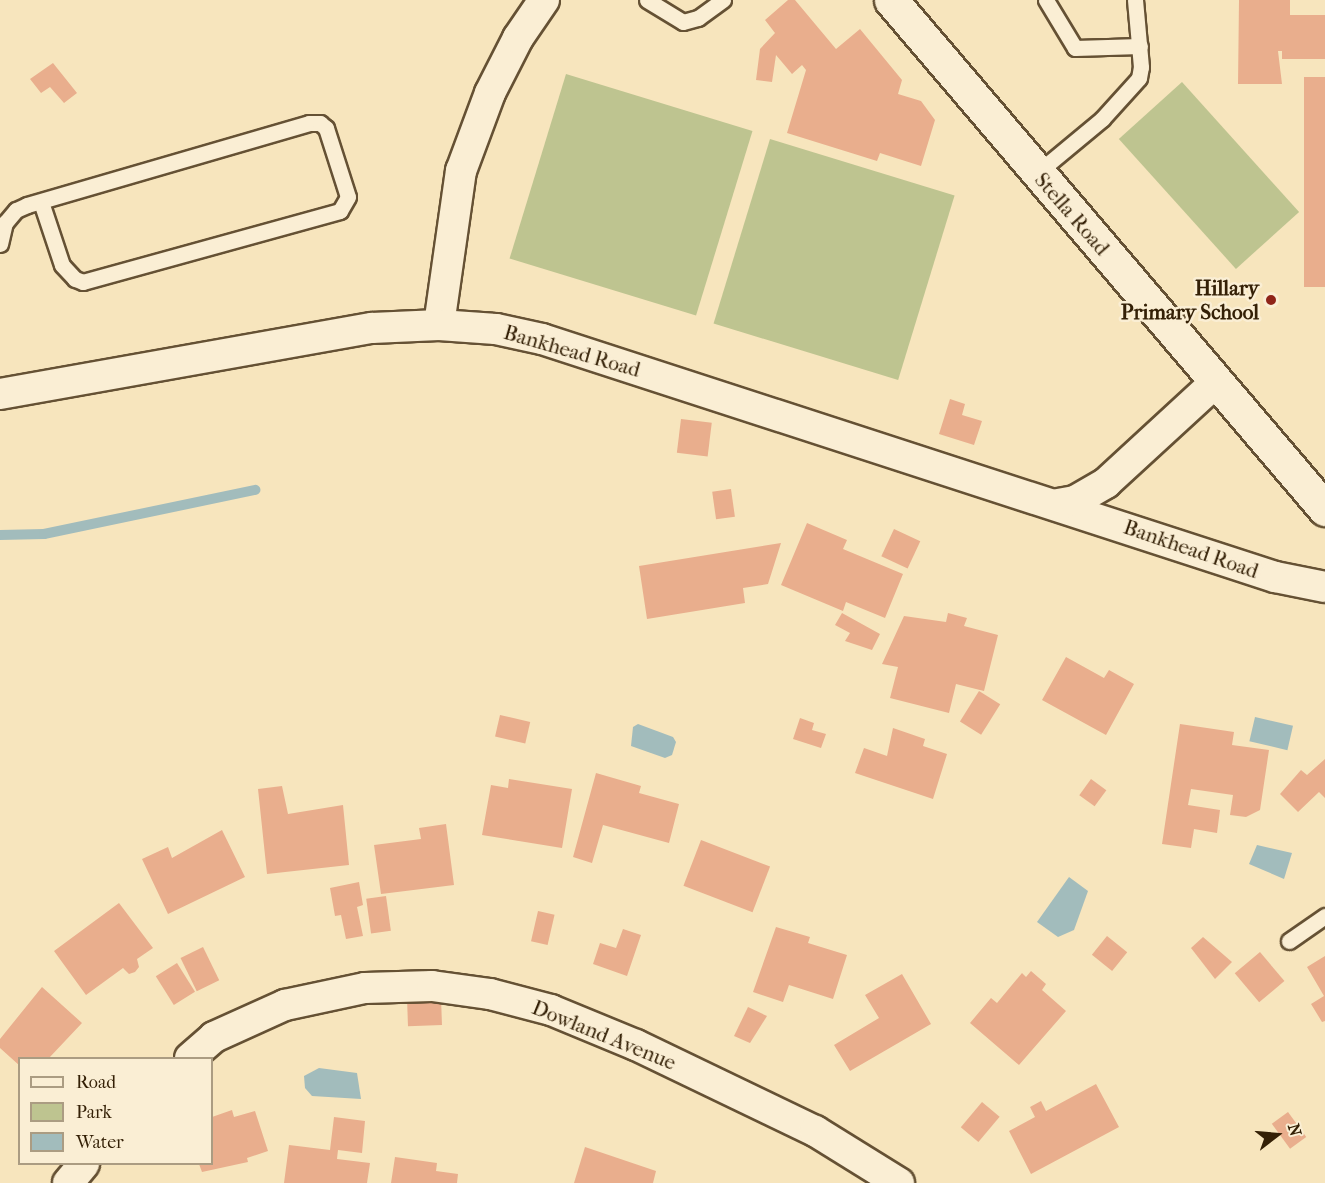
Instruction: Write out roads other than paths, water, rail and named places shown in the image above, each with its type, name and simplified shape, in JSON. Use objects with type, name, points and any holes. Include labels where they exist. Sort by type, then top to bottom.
[{"type":"main road","name":"Stella Road","points":[[891,0],[1325,509]]},
{"type":"street","points":[[439,325],[461,171],[490,93],[518,39],[544,0]]},
{"type":"street","name":"Bankhead Road","points":[[0,393],[273,343],[372,328],[439,325],[542,339],[1058,504],[1275,577],[1325,587]]},
{"type":"street","points":[[1058,504],[1075,501],[1106,483],[1216,382]]},
{"type":"street","name":"Dowland Avenue","points":[[192,1057],[214,1037],[285,1005],[365,988],[432,986],[490,994],[551,1010],[636,1045],[815,1131],[899,1183]]},
{"type":"street","points":[[68,1183],[83,1165]]},
{"type":"lane","points":[[647,0],[683,22],[698,18],[723,0]]},
{"type":"lane","points":[[1046,0],[1075,48],[1140,46]]},
{"type":"lane","points":[[1037,173],[1102,119],[1139,78],[1140,46],[1135,0]]},
{"type":"lane","points":[[0,244],[9,215],[41,201],[320,123],[326,128],[348,196],[340,211],[83,282],[75,279],[62,265],[41,201]]},
{"type":"lane","points":[[1289,941],[1325,915]]},
{"type":"water","points":[[1255,717],[1293,726],[1287,750],[1249,741]]},
{"type":"water","points":[[638,724],[673,737],[676,742],[672,755],[665,758],[631,746],[633,727]]},
{"type":"water","points":[[1257,845],[1292,853],[1284,879],[1249,864]]},
{"type":"water","points":[[1069,877],[1088,891],[1074,930],[1058,937],[1037,922]]},
{"type":"water","points":[[319,1068],[357,1073],[361,1099],[312,1096],[305,1088],[304,1076]]},
{"type":"waterway","points":[[0,535],[44,534],[255,490]]},
{"type":"place","name":"Hillary Primary School","points":[[1271,300]]}]
